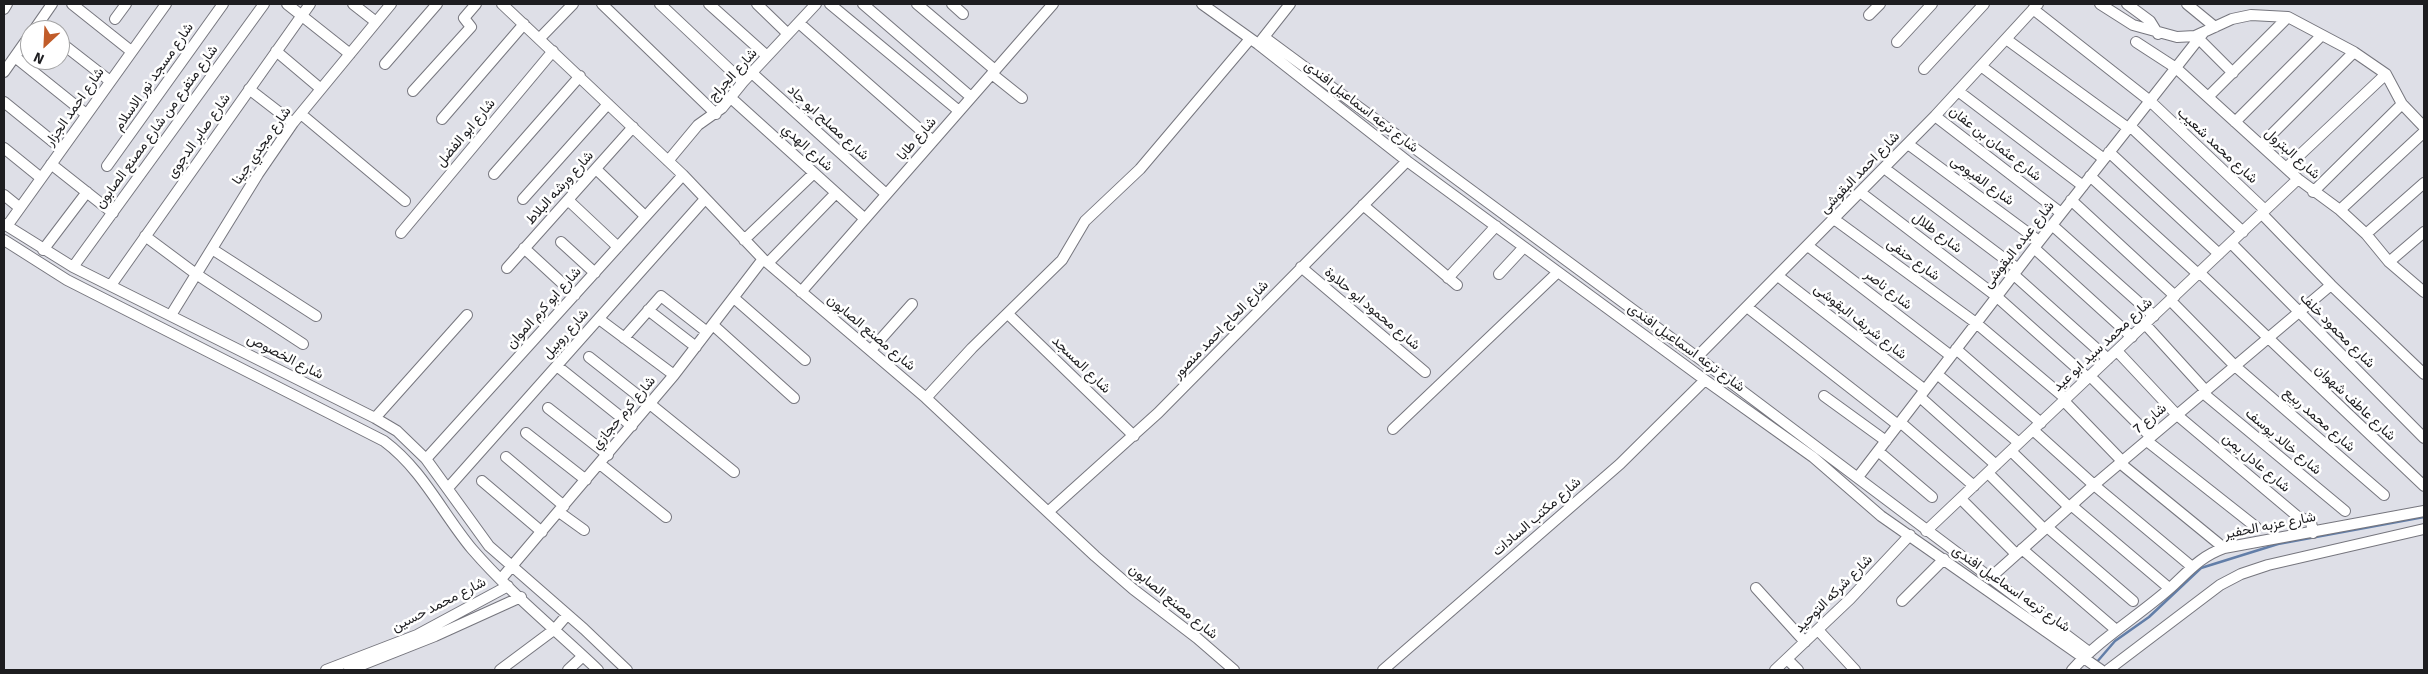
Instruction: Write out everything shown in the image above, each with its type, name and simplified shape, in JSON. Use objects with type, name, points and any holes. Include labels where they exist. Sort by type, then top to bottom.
[{"type":"street","points":[[4,8],[7,4]]},
{"type":"street","points":[[43,20],[52,4]]},
{"type":"street","points":[[72,4],[131,51]]},
{"type":"street","points":[[115,19],[126,4]]},
{"type":"street","name":"شارع احمد الجزار","points":[[5,225],[20,208],[166,4]]},
{"type":"street","name":"شارع مسجد نور الاسلام","points":[[107,166],[223,4]]},
{"type":"street","name":"شارع متفرع من شارع مصنع الصابون","points":[[73,267],[264,4]]},
{"type":"street","points":[[287,4],[350,54]]},
{"type":"street","name":"شارع صابر الدجوى","points":[[111,285],[310,4]]},
{"type":"street","points":[[353,4],[376,22]]},
{"type":"street","name":"شارع مجدي جينا","points":[[171,315],[258,174],[293,124],[391,4]]},
{"type":"street","points":[[385,64],[437,4]]},
{"type":"street","points":[[413,91],[472,26],[464,18],[476,4]]},
{"type":"street","name":"شارع مصنع الصابون","points":[[502,4],[683,175],[765,261],[926,398],[1133,589],[1197,638],[1234,670]]},
{"type":"street","points":[[540,38],[573,4]]},
{"type":"street","points":[[602,4],[716,114]]},
{"type":"street","points":[[660,4],[743,82]]},
{"type":"street","points":[[709,4],[767,56]]},
{"type":"street","points":[[757,4],[788,34]]},
{"type":"street","points":[[830,4],[959,111]]},
{"type":"street","points":[[863,4],[971,98]]},
{"type":"street","points":[[918,4],[1022,98]]},
{"type":"street","points":[[952,4],[963,14]]},
{"type":"street","name":"شارع طابا","points":[[801,292],[1053,4]]},
{"type":"street","points":[[1202,4],[1257,40]]},
{"type":"street","points":[[926,398],[1062,260],[1086,221],[1140,169],[1290,4]]},
{"type":"street","points":[[1869,15],[1880,4]]},
{"type":"street","points":[[1897,42],[1932,4]]},
{"type":"street","points":[[1924,69],[1984,4]]},
{"type":"street","points":[[2100,4],[2133,25],[2158,34],[2177,37],[2201,36],[2214,26],[2251,15],[2288,17],[2354,52],[2386,74],[2402,104],[2424,127]]},
{"type":"street","points":[[2127,4],[2150,21],[2158,34]]},
{"type":"street","points":[[2193,5],[2214,26]]},
{"type":"street","name":"شارع الجراج","points":[[668,161],[698,126],[716,114],[731,98],[743,82],[799,23],[811,6]]},
{"type":"street","name":"شارع احمد البقوشى","points":[[1697,357],[1908,144],[2036,6]]},
{"type":"street","name":"شارع محمد شعيب","points":[[2036,6],[2150,101],[2264,212],[2331,285],[2424,374]]},
{"type":"street","points":[[2208,97],[2288,17]]},
{"type":"street","points":[[799,23],[933,141]]},
{"type":"street","points":[[442,119],[524,24]]},
{"type":"street","points":[[2235,122],[2322,35]]},
{"type":"street","points":[[2201,36],[2233,72]]},
{"type":"street","name":"شارع عبده البقوشى","points":[[1858,477],[2036,244],[2201,36]]},
{"type":"street","points":[[2006,39],[2129,127],[2243,232]]},
{"type":"street","name":"شارع ترعه اسماعيل افندى","points":[[1257,40],[1408,161],[1813,457],[1882,516],[2086,656]]},
{"type":"street","name":"شارع ترعه اسماعيل افندى","points":[[1257,40],[1655,326],[1858,477],[1926,531],[1990,578],[2101,670]]},
{"type":"street","name":"شارع البترول","points":[[2136,42],[2176,68],[2313,192],[2340,210],[2366,234],[2389,262],[2424,292]]},
{"type":"street","points":[[4,72],[20,50]]},
{"type":"street","points":[[70,50],[110,80]]},
{"type":"street","points":[[276,51],[321,89]]},
{"type":"street","name":"شارع ابو الفضل","points":[[400,233],[553,51]]},
{"type":"street","points":[[2261,145],[2354,52]]},
{"type":"street","points":[[15,57],[86,114]]},
{"type":"street","points":[[1981,66],[2106,156],[2219,254]]},
{"type":"street","name":"شارع مصلح ابو جاد","points":[[752,73],[886,194]]},
{"type":"street","points":[[2286,168],[2386,74]]},
{"type":"street","points":[[494,174],[580,76]]},
{"type":"street","points":[[249,89],[293,124]]},
{"type":"street","points":[[1958,91],[2083,186]]},
{"type":"street","name":"شارع الهدي","points":[[731,98],[865,219]]},
{"type":"street","points":[[4,102],[62,149]]},
{"type":"street","points":[[523,199],[608,104]]},
{"type":"street","points":[[2313,192],[2402,104]]},
{"type":"street","points":[[301,114],[405,201]]},
{"type":"street","name":"شارع عثمان بن عفان","points":[[1935,116],[2061,213]]},
{"type":"street","name":"شارع ورشه البلاط","points":[[507,268],[633,127]]},
{"type":"street","points":[[2340,210],[2424,132]]},
{"type":"street","name":"شارع الفيومى","points":[[1908,144],[2036,244],[2132,337]]},
{"type":"street","points":[[4,148],[41,178]]},
{"type":"street","name":"شارع الحاج احمد منصور","points":[[1048,512],[1134,436],[1196,376],[1301,267],[1408,161]]},
{"type":"street","points":[[51,164],[113,213]]},
{"type":"street","points":[[1884,168],[2016,271],[2108,359]]},
{"type":"street","points":[[596,169],[646,216]]},
{"type":"street","points":[[744,240],[814,172]]},
{"type":"street","name":"شارع ابو كرم الموان","points":[[426,458],[683,175]]},
{"type":"street","name":"شارع عاطف شهوان","points":[[2090,176],[2199,274],[2424,486]]},
{"type":"street","name":"شارع محمد سيد ابو عيد","points":[[1926,531],[2298,179]]},
{"type":"street","points":[[2366,234],[2424,183]]},
{"type":"street","points":[[43,250],[87,192]]},
{"type":"street","name":"شارع طلال","points":[[1860,192],[1996,296],[2089,377]]},
{"type":"street","name":"شارع كرم حجازي","points":[[504,582],[511,567],[674,376],[765,261],[836,193]]},
{"type":"street","points":[[4,195],[20,208]]},
{"type":"street","name":"شارع روبيل","points":[[448,488],[705,199]]},
{"type":"street","points":[[568,200],[618,246]]},
{"type":"street","name":"شارع محمد ربيع","points":[[2071,200],[2173,298],[2235,366],[2384,495]]},
{"type":"street","points":[[1363,205],[1457,285]]},
{"type":"street","name":"شارع حنفى","points":[[1834,220],[1976,323],[2065,400],[2121,462],[2224,548]]},
{"type":"street","name":"شارع الخصوص","points":[[5,225],[73,267],[375,418],[396,431],[426,458],[483,539],[511,567],[568,615],[627,670]]},
{"type":"street","points":[[2052,225],[2154,316]]},
{"type":"street","points":[[1448,278],[1496,226]]},
{"type":"street","points":[[2389,262],[2424,232]]},
{"type":"street","points":[[145,236],[196,274],[303,344]]},
{"type":"street","points":[[4,240],[67,280],[384,441],[413,467],[462,536],[504,582],[598,670]]},
{"type":"street","points":[[561,242],[595,272]]},
{"type":"street","name":"شارع محمود خلف","points":[[2231,243],[2424,438]]},
{"type":"street","name":"شارع ناصر","points":[[1808,246],[1954,353],[2037,427],[2094,485],[2191,566]]},
{"type":"street","points":[[1499,274],[1524,247]]},
{"type":"street","points":[[212,248],[316,316]]},
{"type":"street","points":[[524,248],[575,295]]},
{"type":"street","name":"شارع محمود ابو حلاوة","points":[[1301,267],[1424,372]]},
{"type":"street","points":[[1394,428],[1558,272]]},
{"type":"street","name":"شارع شريف البقوشى","points":[[1778,276],[1922,393],[1996,465]]},
{"type":"street","name":"شارع 7","points":[[1990,578],[2094,485],[2331,285]]},
{"type":"street","points":[[624,338],[662,296],[710,329],[794,398]]},
{"type":"street","points":[[734,298],[805,360]]},
{"type":"street","points":[[871,350],[912,304]]},
{"type":"street","points":[[1747,307],[1899,424],[1974,486]]},
{"type":"street","points":[[648,310],[696,347]]},
{"type":"street","name":"شارع المسجد","points":[[1008,314],[1134,436]]},
{"type":"street","points":[[375,418],[467,315]]},
{"type":"street","points":[[599,319],[674,376]]},
{"type":"street","name":"شارع خالد يوسف","points":[[2145,324],[2204,392],[2346,512]]},
{"type":"street","points":[[1647,336],[1655,326]]},
{"type":"street","points":[[2117,351],[2177,415]]},
{"type":"street","points":[[589,357],[734,472]]},
{"type":"street","points":[[557,366],[632,426]]},
{"type":"street","points":[[1937,374],[2020,443]]},
{"type":"street","points":[[2089,377],[2149,439],[2256,527]]},
{"type":"street","name":"شارع مكتب السادات","points":[[1383,670],[1620,464],[1706,380]]},
{"type":"street","points":[[1824,396],[1886,440]]},
{"type":"street","points":[[548,408],[608,455]]},
{"type":"street","name":"شارع عادل يمن","points":[[2177,415],[2297,516],[2311,522],[2313,533]]},
{"type":"street","points":[[526,433],[586,480]]},
{"type":"street","points":[[1878,450],[1932,497]]},
{"type":"street","points":[[2011,451],[2070,506],[2169,588]]},
{"type":"street","points":[[506,457],[584,530]]},
{"type":"street","points":[[600,464],[666,517]]},
{"type":"street","points":[[1988,473],[2045,528],[2133,601]]},
{"type":"street","points":[[482,481],[542,532]]},
{"type":"street","points":[[1961,499],[2019,552],[2115,629]]},
{"type":"street","name":"شارع عزبه الحفير","points":[[2072,670],[2115,629],[2169,588],[2191,566],[2206,555],[2224,548],[2313,533],[2424,510]]},
{"type":"street","points":[[2108,670],[2220,585],[2241,574],[2268,565],[2424,529]]},
{"type":"street","name":"شارع شركه التوحيد","points":[[1775,670],[1850,599],[1910,535]]},
{"type":"street","points":[[1902,601],[1944,559]]},
{"type":"street","name":"شارع محمد حسين","points":[[326,670],[417,635],[504,582]]},
{"type":"street","points":[[1756,588],[1805,642]]},
{"type":"street","name":"شارع محمد حسين","points":[[349,670],[364,668],[520,597]]},
{"type":"street","points":[[500,670],[555,629],[568,615]]},
{"type":"street","points":[[1818,630],[1855,670]]},
{"type":"street","points":[[568,670],[583,656]]},
{"type":"street","points":[[1787,659],[1798,670]]},
{"type":"waterway","points":[[2096,663],[2115,641],[2149,617],[2201,568],[2278,544],[2424,517]]}]
